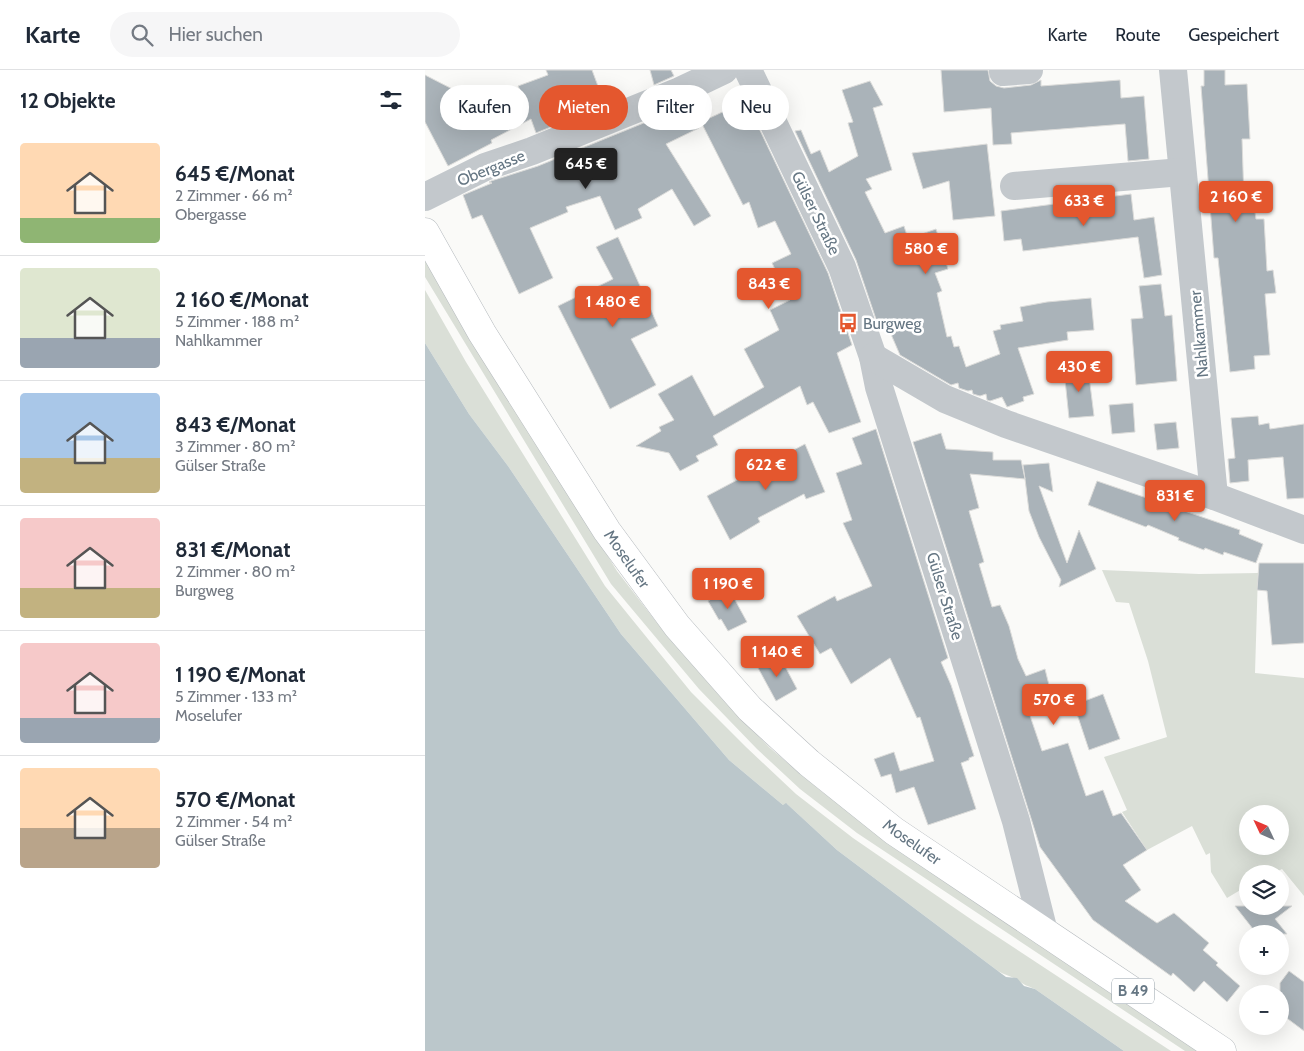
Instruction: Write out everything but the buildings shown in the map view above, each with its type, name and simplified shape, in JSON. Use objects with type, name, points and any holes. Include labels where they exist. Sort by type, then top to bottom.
[{"type":"main road","name":"Moselufer","points":[[425,232],[482,333],[607,531],[654,598],[725,682],[779,736],[865,809],[894,831],[1044,932]]},
{"type":"main road","name":"B 49","points":[[1044,932],[1222,1051]]},
{"type":"street","name":"Obergasse","points":[[425,197],[485,167],[532,151],[680,91],[724,70]]},
{"type":"street","name":"Gülser Straße","points":[[748,70],[842,267],[873,357],[879,387],[1016,822],[1044,932]]},
{"type":"street","name":"Nahlkammer","points":[[1173,70],[1214,496]]},
{"type":"street","points":[[1014,186],[1182,172]]},
{"type":"street","points":[[873,357],[945,399],[1006,424],[1214,496],[1304,530]]},
{"type":"shaded area","points":[[425,257],[617,571],[664,632],[725,702],[770,748],[821,791],[893,844],[1207,1051],[1185,1051],[857,833],[800,789],[757,749],[699,689],[611,584],[425,277]]},
{"type":"shaded area","points":[[425,290],[466,362],[605,586],[691,692],[796,794],[853,838],[975,922],[1171,1051],[1124,1051],[1035,989],[998,971],[837,850],[787,804],[783,805],[729,760],[621,634],[508,466],[469,414],[425,343]]},
{"type":"shaded area","points":[[425,343],[469,414],[508,466],[621,634],[729,760],[783,805],[786,803],[837,850],[1006,977],[1017,978],[1024,986],[1035,989],[1124,1051],[425,1051]]},
{"type":"shaded area","points":[[1102,570],[1199,574],[1258,573],[1255,673],[1304,678],[1304,896],[1289,878],[1289,865],[1239,865],[1239,891],[1227,898],[1211,872],[1210,853],[1206,855],[1192,826],[1147,850],[1122,812],[1127,810],[1104,757],[1167,737],[1148,661],[1129,603],[1116,602]]},
{"type":"place","name":"Burgweg","points":[[848,323]]}]
